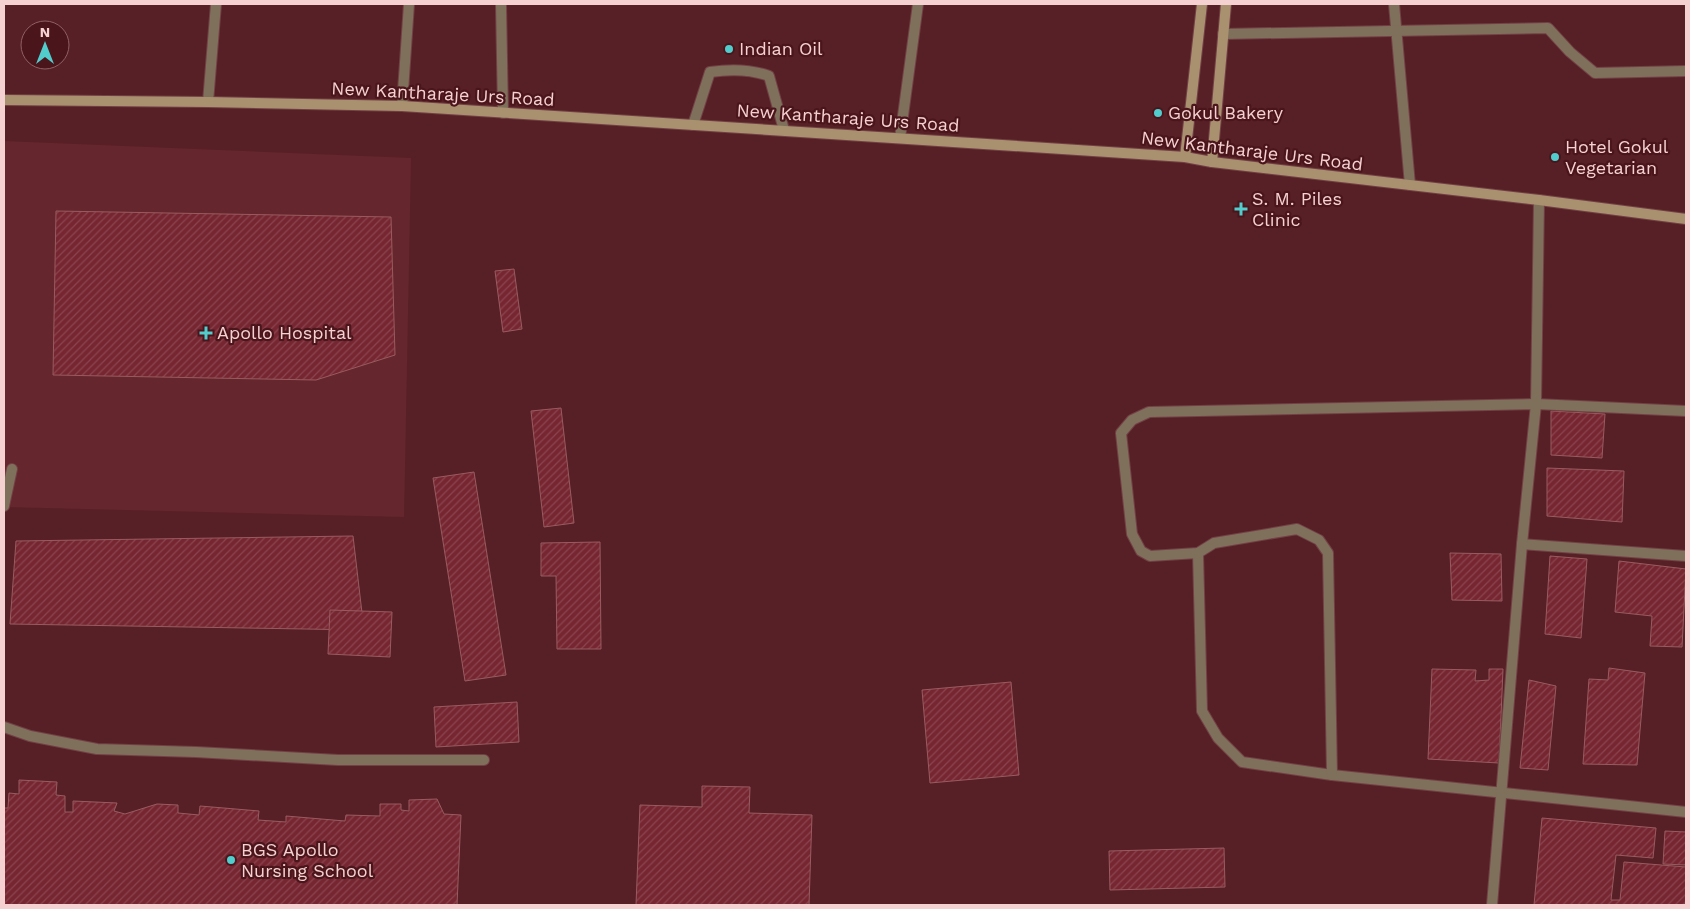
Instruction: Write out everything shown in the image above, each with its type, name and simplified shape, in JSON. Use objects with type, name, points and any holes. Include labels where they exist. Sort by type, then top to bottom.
[{"type":"main road","points":[[1185,157],[1202,4]]},
{"type":"main road","points":[[1212,162],[1226,4]]},
{"type":"main road","name":"New Kantharaje Urs Road","points":[[4,100],[402,106],[1185,157],[1212,162],[1686,219]]},
{"type":"street","points":[[208,102],[216,4]]},
{"type":"street","points":[[402,106],[409,4]]},
{"type":"street","points":[[501,4],[503,112]]},
{"type":"street","points":[[900,138],[918,4]]},
{"type":"street","points":[[1394,4],[1398,32],[1410,185]]},
{"type":"street","points":[[1223,34],[1548,28],[1570,52],[1595,73],[1686,71]]},
{"type":"street","points":[[693,124],[710,72],[722,70],[755,71],[770,76],[784,130]]},
{"type":"street","points":[[1492,905],[1522,544],[1536,404],[1539,200]]},
{"type":"street","points":[[1332,775],[1328,553],[1320,540],[1297,529],[1214,542],[1198,553],[1150,556],[1140,551],[1132,534],[1121,433],[1132,420],[1150,412],[1536,404],[1686,411]]},
{"type":"street","points":[[4,506],[12,469]]},
{"type":"street","points":[[1522,544],[1686,556]]},
{"type":"street","points":[[1198,553],[1202,711],[1218,738],[1242,762],[1332,775],[1686,812]]},
{"type":"street","points":[[4,727],[30,736],[98,749],[338,760],[484,760]]},
{"type":"shaded area","name":"Apollo Hospital","points":[[4,141],[411,158],[404,517],[4,507]]},
{"type":"building","points":[[56,211],[391,217],[395,355],[316,380],[53,375]]},
{"type":"building","points":[[514,269],[522,329],[503,332],[495,271]]},
{"type":"building","points":[[561,408],[574,523],[544,527],[531,411]]},
{"type":"building","points":[[1551,411],[1605,414],[1602,458],[1551,455]]},
{"type":"building","points":[[1547,468],[1624,471],[1622,522],[1547,516]]},
{"type":"building","points":[[474,472],[506,675],[465,681],[433,478]]},
{"type":"building","points":[[353,536],[364,630],[10,624],[16,541]]},
{"type":"building","points":[[600,542],[601,649],[557,649],[556,576],[541,576],[541,543]]},
{"type":"building","points":[[1450,553],[1501,554],[1502,601],[1452,600]]},
{"type":"building","points":[[1550,556],[1587,559],[1581,638],[1545,634]]},
{"type":"building","points":[[1619,561],[1686,569],[1682,647],[1650,646],[1652,616],[1615,612]]},
{"type":"building","points":[[330,610],[392,612],[390,657],[328,654]]},
{"type":"building","points":[[1609,668],[1645,673],[1637,765],[1583,764],[1589,679],[1608,680]]},
{"type":"building","points":[[1432,669],[1476,670],[1475,681],[1489,680],[1489,669],[1503,669],[1499,763],[1428,759]]},
{"type":"building","points":[[1529,680],[1556,686],[1548,770],[1520,768]]},
{"type":"building","points":[[1011,682],[1019,775],[930,783],[922,690]]},
{"type":"building","points":[[517,702],[519,742],[436,747],[434,707]]},
{"type":"building","name":"BGS Apollo Nursing School","points":[[19,780],[57,782],[56,795],[65,796],[65,812],[73,812],[73,801],[117,803],[114,811],[125,814],[157,804],[178,805],[178,813],[199,815],[200,806],[259,811],[258,820],[286,822],[286,816],[345,821],[346,815],[380,816],[380,804],[401,804],[401,810],[409,811],[409,800],[437,799],[444,814],[461,815],[457,905],[4,905],[4,808],[8,808],[9,793],[19,794]]},
{"type":"building","points":[[702,786],[750,787],[749,813],[812,815],[809,905],[636,905],[640,805],[702,807]]},
{"type":"building","points":[[1542,818],[1656,828],[1653,858],[1616,855],[1611,900],[1620,900],[1624,862],[1686,867],[1686,905],[1534,905]]},
{"type":"building","points":[[1665,831],[1686,832],[1686,865],[1663,864]]},
{"type":"building","points":[[1224,848],[1225,887],[1110,890],[1109,851]]},
{"type":"place","name":"Indian Oil","points":[[729,49]]},
{"type":"place","name":"Gokul Bakery","points":[[1158,113]]},
{"type":"place","name":"Hotel Gokul Vegetarian","points":[[1555,157]]},
{"type":"place","name":"S. M. Piles Clinic","points":[[1241,209]]},
{"type":"place","name":"Apollo Hospital","points":[[206,333]]},
{"type":"place","name":"BGS Apollo Nursing School","points":[[231,860]]}]
